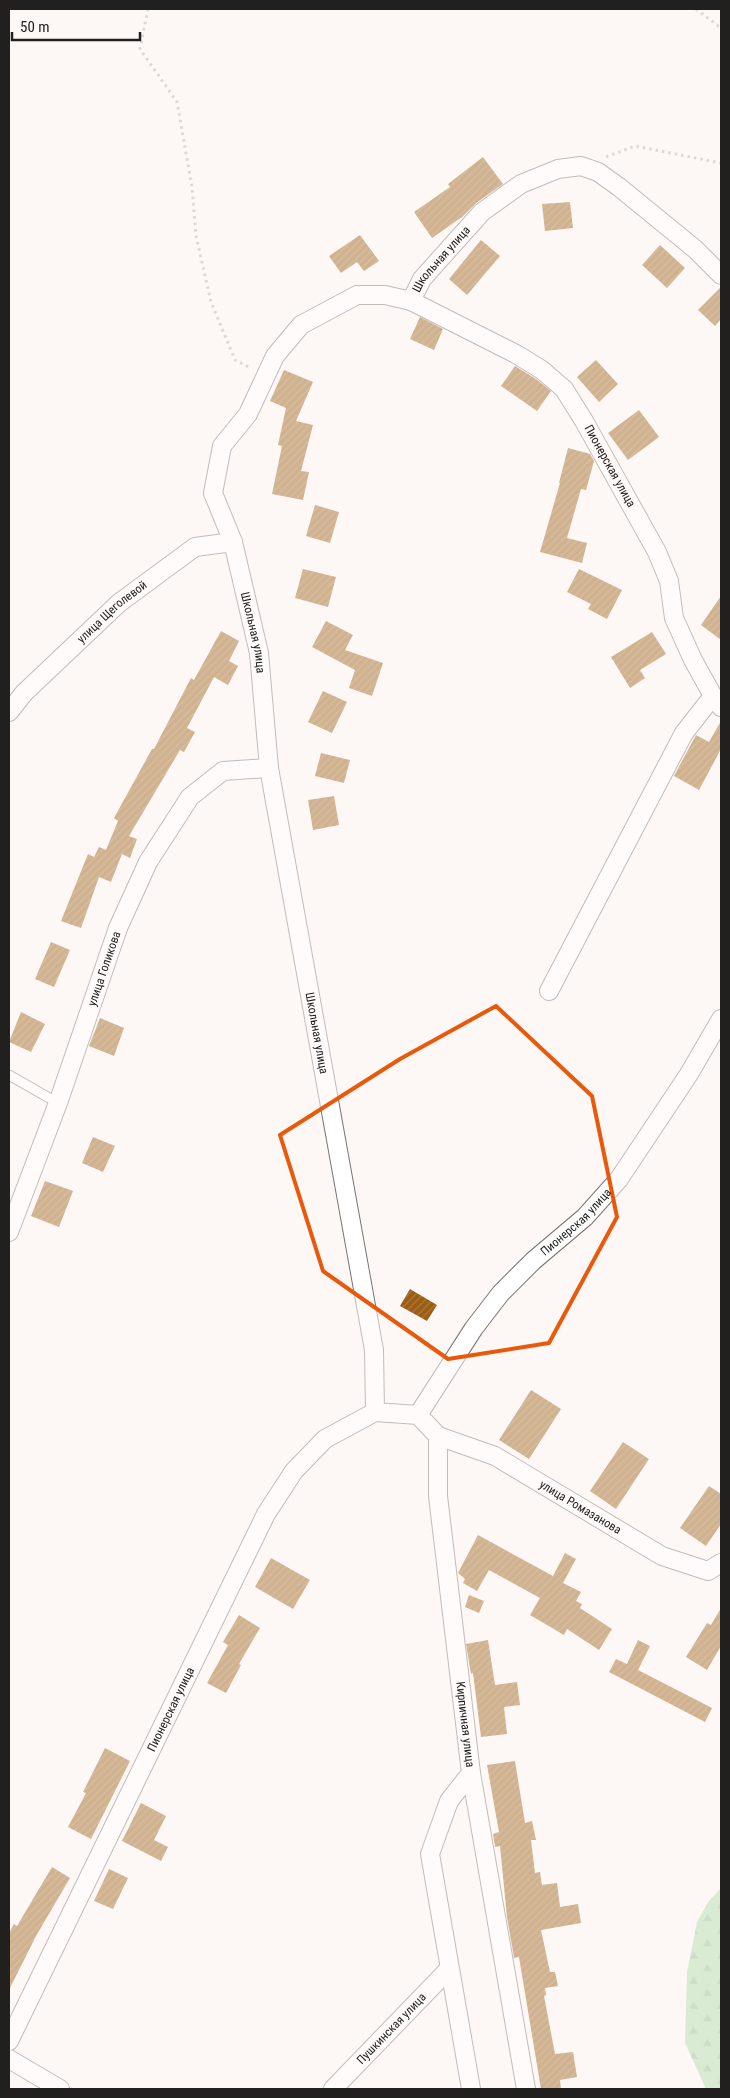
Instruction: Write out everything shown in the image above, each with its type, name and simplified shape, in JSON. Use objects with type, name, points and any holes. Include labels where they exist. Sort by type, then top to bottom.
[{"type":"street","name":"Школьная улица","points":[[375,1412],[374,1350],[269,768],[259,653],[234,542],[213,493],[222,446],[248,414],[275,356],[301,325],[358,295],[385,295],[411,301],[422,279],[482,212],[521,184],[558,168],[581,166],[598,172],[620,186],[695,249],[721,275]]},
{"type":"street","name":"Пионерская улица","points":[[411,301],[516,354],[542,370],[564,389],[584,421],[657,552],[669,581],[674,618],[693,660],[717,701]]},
{"type":"street","name":"улица Щеголевой","points":[[9,712],[24,693],[119,602],[195,547],[234,542]]},
{"type":"street","points":[[549,991],[684,733],[717,701]]},
{"type":"street","name":"улица Голикова","points":[[9,1232],[58,1102],[118,928],[148,862],[190,797],[223,771],[269,768]]},
{"type":"street","name":"Пионерская улица","points":[[418,1415],[501,1293],[533,1261],[585,1217],[619,1179],[689,1074],[721,1019]]},
{"type":"street","name":"Пионерская улица","points":[[9,2041],[266,1514],[294,1471],[325,1440],[375,1412]]},
{"type":"street","points":[[375,1412],[418,1415],[438,1436]]},
{"type":"street","name":"улица Ромазанова","points":[[438,1436],[495,1456],[662,1556],[708,1571],[721,1563]]},
{"type":"street","name":"Кирпичная улица","points":[[438,1436],[438,1496],[471,1773],[449,1801],[430,1854],[448,1969],[471,2089]]},
{"type":"street","points":[[471,1773],[526,2089]]},
{"type":"street","name":"Пушкинская улица","points":[[333,2089],[448,1969]]},
{"type":"street","points":[[9,2059],[60,2089]]},
{"type":"lane","points":[[9,1075],[58,1102]]},
{"type":"path","points":[[148,9],[140,49],[177,102],[192,187],[196,236],[211,302],[235,360],[266,375]]},
{"type":"path","points":[[696,9],[721,28]]},
{"type":"path","points":[[581,166],[634,146],[721,163]]},
{"type":"highlighted area","points":[[496,1006],[592,1096],[617,1217],[549,1343],[448,1359],[323,1271],[280,1135],[400,1059]]},
{"type":"green space","points":[[721,1888],[721,2089],[706,2089],[685,2043],[687,1972],[697,1922],[708,1902]]},
{"type":"building","points":[[483,157],[503,184],[432,238],[414,212],[450,187],[448,184]]},
{"type":"building","points":[[570,202],[573,228],[545,231],[542,204]]},
{"type":"building","points":[[360,235],[379,261],[364,271],[357,262],[341,273],[329,256]]},
{"type":"building","points":[[481,240],[500,256],[467,295],[449,279]]},
{"type":"building","points":[[660,245],[685,268],[667,288],[642,265]]},
{"type":"building","points":[[721,287],[721,319],[715,326],[698,310]]},
{"type":"building","points":[[420,317],[443,329],[434,350],[410,339]]},
{"type":"building","points":[[596,360],[618,384],[599,402],[577,377]]},
{"type":"building","points":[[515,366],[551,391],[537,411],[501,386]]},
{"type":"building","points":[[284,370],[313,382],[296,421],[313,425],[301,471],[309,472],[303,500],[272,494],[282,446],[278,445],[286,408],[270,401]]},
{"type":"building","points":[[639,410],[659,437],[628,460],[608,433]]},
{"type":"building","points":[[568,448],[590,454],[594,461],[586,490],[581,489],[567,538],[587,543],[582,563],[540,552]]},
{"type":"building","points":[[315,505],[339,512],[330,543],[306,536]]},
{"type":"building","points":[[303,569],[336,577],[328,607],[295,598]]},
{"type":"building","points":[[579,569],[622,590],[607,619],[588,609],[591,604],[567,592]]},
{"type":"building","points":[[721,596],[721,640],[701,625]]},
{"type":"building","points":[[326,621],[353,635],[345,650],[383,663],[372,696],[349,688],[355,670],[312,647]]},
{"type":"building","points":[[221,631],[239,641],[229,661],[238,666],[228,685],[214,677],[187,728],[195,732],[184,752],[180,750],[129,836],[137,839],[130,858],[122,854],[111,882],[99,877],[81,928],[61,921],[88,854],[94,857],[99,847],[106,850],[118,821],[114,818],[152,749],[154,749],[191,678],[194,680]]},
{"type":"building","points":[[652,632],[666,654],[640,670],[645,678],[630,688],[611,657]]},
{"type":"building","points":[[323,691],[347,702],[332,733],[308,722]]},
{"type":"building","points":[[721,721],[721,749],[699,790],[674,776],[696,735],[709,742]]},
{"type":"building","points":[[321,753],[350,760],[344,783],[315,776]]},
{"type":"building","points":[[334,796],[339,825],[313,830],[308,800]]},
{"type":"building","points":[[51,942],[70,950],[54,987],[35,979]]},
{"type":"building","points":[[21,1012],[45,1024],[31,1052],[9,1042]]},
{"type":"building","points":[[100,1018],[124,1028],[114,1056],[89,1046]]},
{"type":"building","points":[[93,1137],[115,1146],[103,1172],[82,1163]]},
{"type":"building","points":[[45,1181],[73,1191],[59,1227],[31,1216]]},
{"type":"building","points":[[410,1289],[437,1305],[427,1321],[400,1306]]},
{"type":"building","points":[[531,1390],[561,1409],[529,1459],[499,1440]]},
{"type":"building","points":[[623,1442],[649,1459],[616,1509],[590,1491]]},
{"type":"building","points":[[709,1486],[721,1494],[721,1524],[706,1546],[680,1528]]},
{"type":"building","points":[[478,1535],[553,1576],[565,1553],[576,1559],[563,1583],[581,1592],[576,1601],[582,1604],[580,1608],[612,1629],[599,1650],[567,1629],[564,1635],[530,1615],[540,1598],[489,1570],[477,1591],[463,1583],[465,1579],[458,1573]]},
{"type":"building","points":[[271,1558],[310,1580],[293,1609],[255,1587]]},
{"type":"building","points":[[469,1595],[484,1601],[479,1613],[465,1607]]},
{"type":"building","points":[[721,1608],[721,1646],[707,1670],[686,1657],[707,1623],[711,1625]]},
{"type":"building","points":[[239,1615],[260,1628],[239,1664],[241,1665],[226,1693],[207,1683],[228,1645],[223,1642]]},
{"type":"building","points":[[488,1640],[495,1685],[517,1682],[520,1705],[504,1707],[507,1734],[481,1737],[473,1673],[471,1674],[466,1644]]},
{"type":"building","points":[[638,1640],[650,1646],[638,1670],[712,1708],[705,1722],[609,1672],[616,1659],[627,1664]]},
{"type":"building","points":[[105,1748],[130,1761],[91,1839],[68,1827],[86,1793],[83,1792]]},
{"type":"building","points":[[515,1761],[525,1823],[532,1821],[536,1840],[531,1840],[535,1873],[540,1872],[542,1885],[557,1883],[560,1907],[578,1904],[581,1923],[541,1930],[550,1972],[555,1972],[558,1986],[545,1988],[546,1995],[544,1996],[555,2054],[573,2052],[577,2077],[560,2080],[561,2089],[541,2089],[519,1957],[514,1958],[507,1917],[500,1846],[495,1847],[493,1834],[499,1832],[487,1765]]},
{"type":"building","points":[[141,1803],[166,1816],[154,1840],[168,1847],[161,1861],[122,1841]]},
{"type":"building","points":[[52,1867],[70,1878],[36,1936],[9,1990],[9,1933],[14,1924],[17,1926]]},
{"type":"building","points":[[109,1869],[128,1878],[113,1909],[94,1901]]}]
